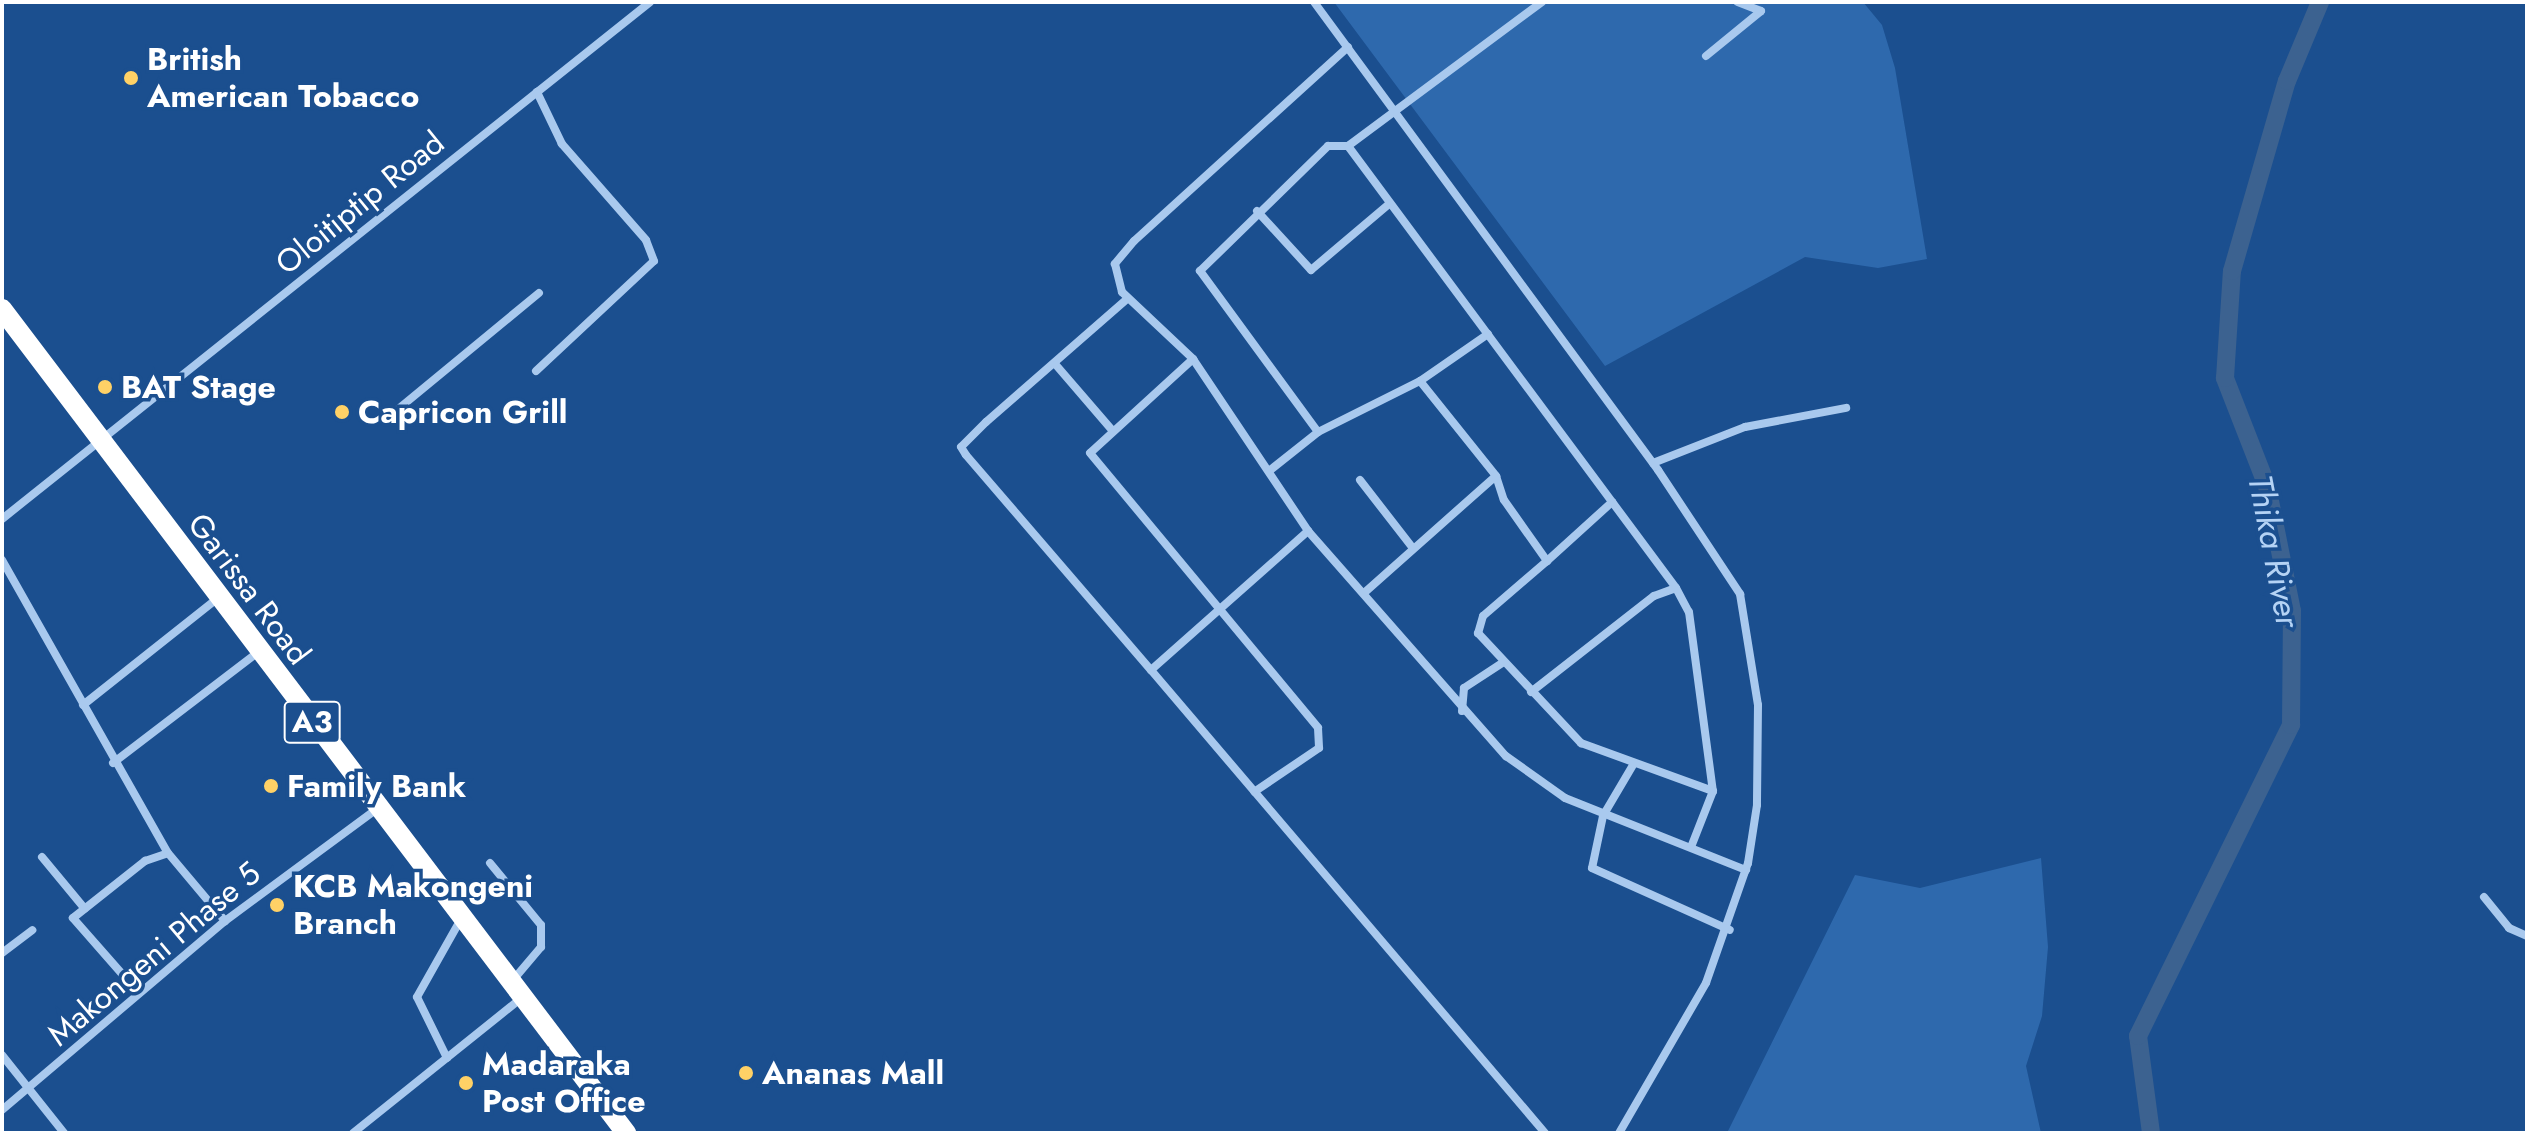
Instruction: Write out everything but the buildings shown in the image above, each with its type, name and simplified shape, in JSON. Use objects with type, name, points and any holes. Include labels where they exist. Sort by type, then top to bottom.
[{"type":"highway","name":"Garissa Road","points":[[2,309],[258,652],[626,1133]]},
{"type":"street","name":"Oloitiptip Road","points":[[2,519],[650,2]]},
{"type":"street","points":[[1314,2],[1653,463],[1740,594],[1748,624],[1759,746],[1746,870],[1730,930],[1682,1030],[1619,1133]]},
{"type":"street","points":[[1318,432],[1200,271],[1257,211],[1328,146],[1348,146],[1393,106],[1542,2]]},
{"type":"street","points":[[1706,56],[1761,11],[1738,2]]},
{"type":"street","points":[[1348,47],[1120,256],[1114,274],[1127,299],[1193,359],[1308,531],[1364,593],[1464,716],[1526,773],[1603,816],[1746,870]]},
{"type":"street","points":[[536,371],[654,261],[646,240],[562,144],[537,92]]},
{"type":"street","points":[[1348,146],[1388,205],[1676,588],[1689,612],[1713,791],[1691,847]]},
{"type":"street","points":[[1257,211],[1311,270],[1388,205]]},
{"type":"street","points":[[397,410],[539,293]]},
{"type":"street","points":[[1127,299],[961,447],[1545,1133]]},
{"type":"street","points":[[1269,471],[1318,432],[1420,381],[1488,334]]},
{"type":"street","points":[[1193,359],[1090,453],[1322,739],[1254,792]]},
{"type":"street","points":[[1056,365],[1112,430]]},
{"type":"street","points":[[1420,381],[1496,476],[1504,500],[1547,561]]},
{"type":"street","points":[[1653,463],[1745,427],[1846,408]]},
{"type":"street","points":[[1364,593],[1412,547],[1496,476]]},
{"type":"street","points":[[1360,480],[1412,547]]},
{"type":"street","points":[[1612,502],[1477,625],[1502,663],[1581,743],[1633,765],[1713,791]]},
{"type":"street","points":[[1151,670],[1217,606],[1308,531]]},
{"type":"street","points":[[2,560],[113,763],[168,853],[225,921]]},
{"type":"street","points":[[1531,692],[1654,596],[1676,588]]},
{"type":"street","points":[[83,705],[218,598]]},
{"type":"street","points":[[113,763],[258,652]]},
{"type":"street","points":[[1464,716],[1464,688],[1502,663]]},
{"type":"street","points":[[1633,765],[1603,816],[1592,868],[1730,930]]},
{"type":"street","name":"Makongeni Phase 5","points":[[2,1110],[225,921],[377,809]]},
{"type":"street","points":[[123,975],[73,918],[145,861],[168,853]]},
{"type":"street","points":[[42,857],[85,909]]},
{"type":"street","points":[[353,1133],[447,1058],[515,991],[541,947],[541,925],[490,863]]},
{"type":"street","points":[[2484,897],[2509,928],[2527,936]]},
{"type":"street","points":[[447,1058],[417,997],[461,919]]},
{"type":"street","points":[[2,953],[32,930]]},
{"type":"street","points":[[2,1055],[64,1133]]},
{"type":"shaded area","points":[[1334,2],[1863,2],[1882,25],[1895,68],[1927,259],[1878,268],[1805,257],[1605,366]]},
{"type":"shaded area","points":[[2041,858],[2048,947],[2042,1016],[2026,1066],[2041,1133],[1727,1133],[1855,875],[1920,888]]},
{"type":"waterway","name":"Thika River","points":[[2151,1133],[2138,1036],[2291,725],[2292,611],[2267,486],[2225,378],[2232,271],[2287,81],[2320,2]]},
{"type":"place","name":"British American Tobacco","points":[[131,78]]},
{"type":"place","name":"BAT Stage","points":[[105,387]]},
{"type":"place","name":"Capricon Grill","points":[[342,412]]},
{"type":"place","name":"Family Bank","points":[[271,786]]},
{"type":"place","name":"KCB Makongeni Branch","points":[[277,905]]},
{"type":"place","name":"Ananas Mall","points":[[746,1073]]},
{"type":"place","name":"Madaraka Post Office","points":[[466,1083]]}]
